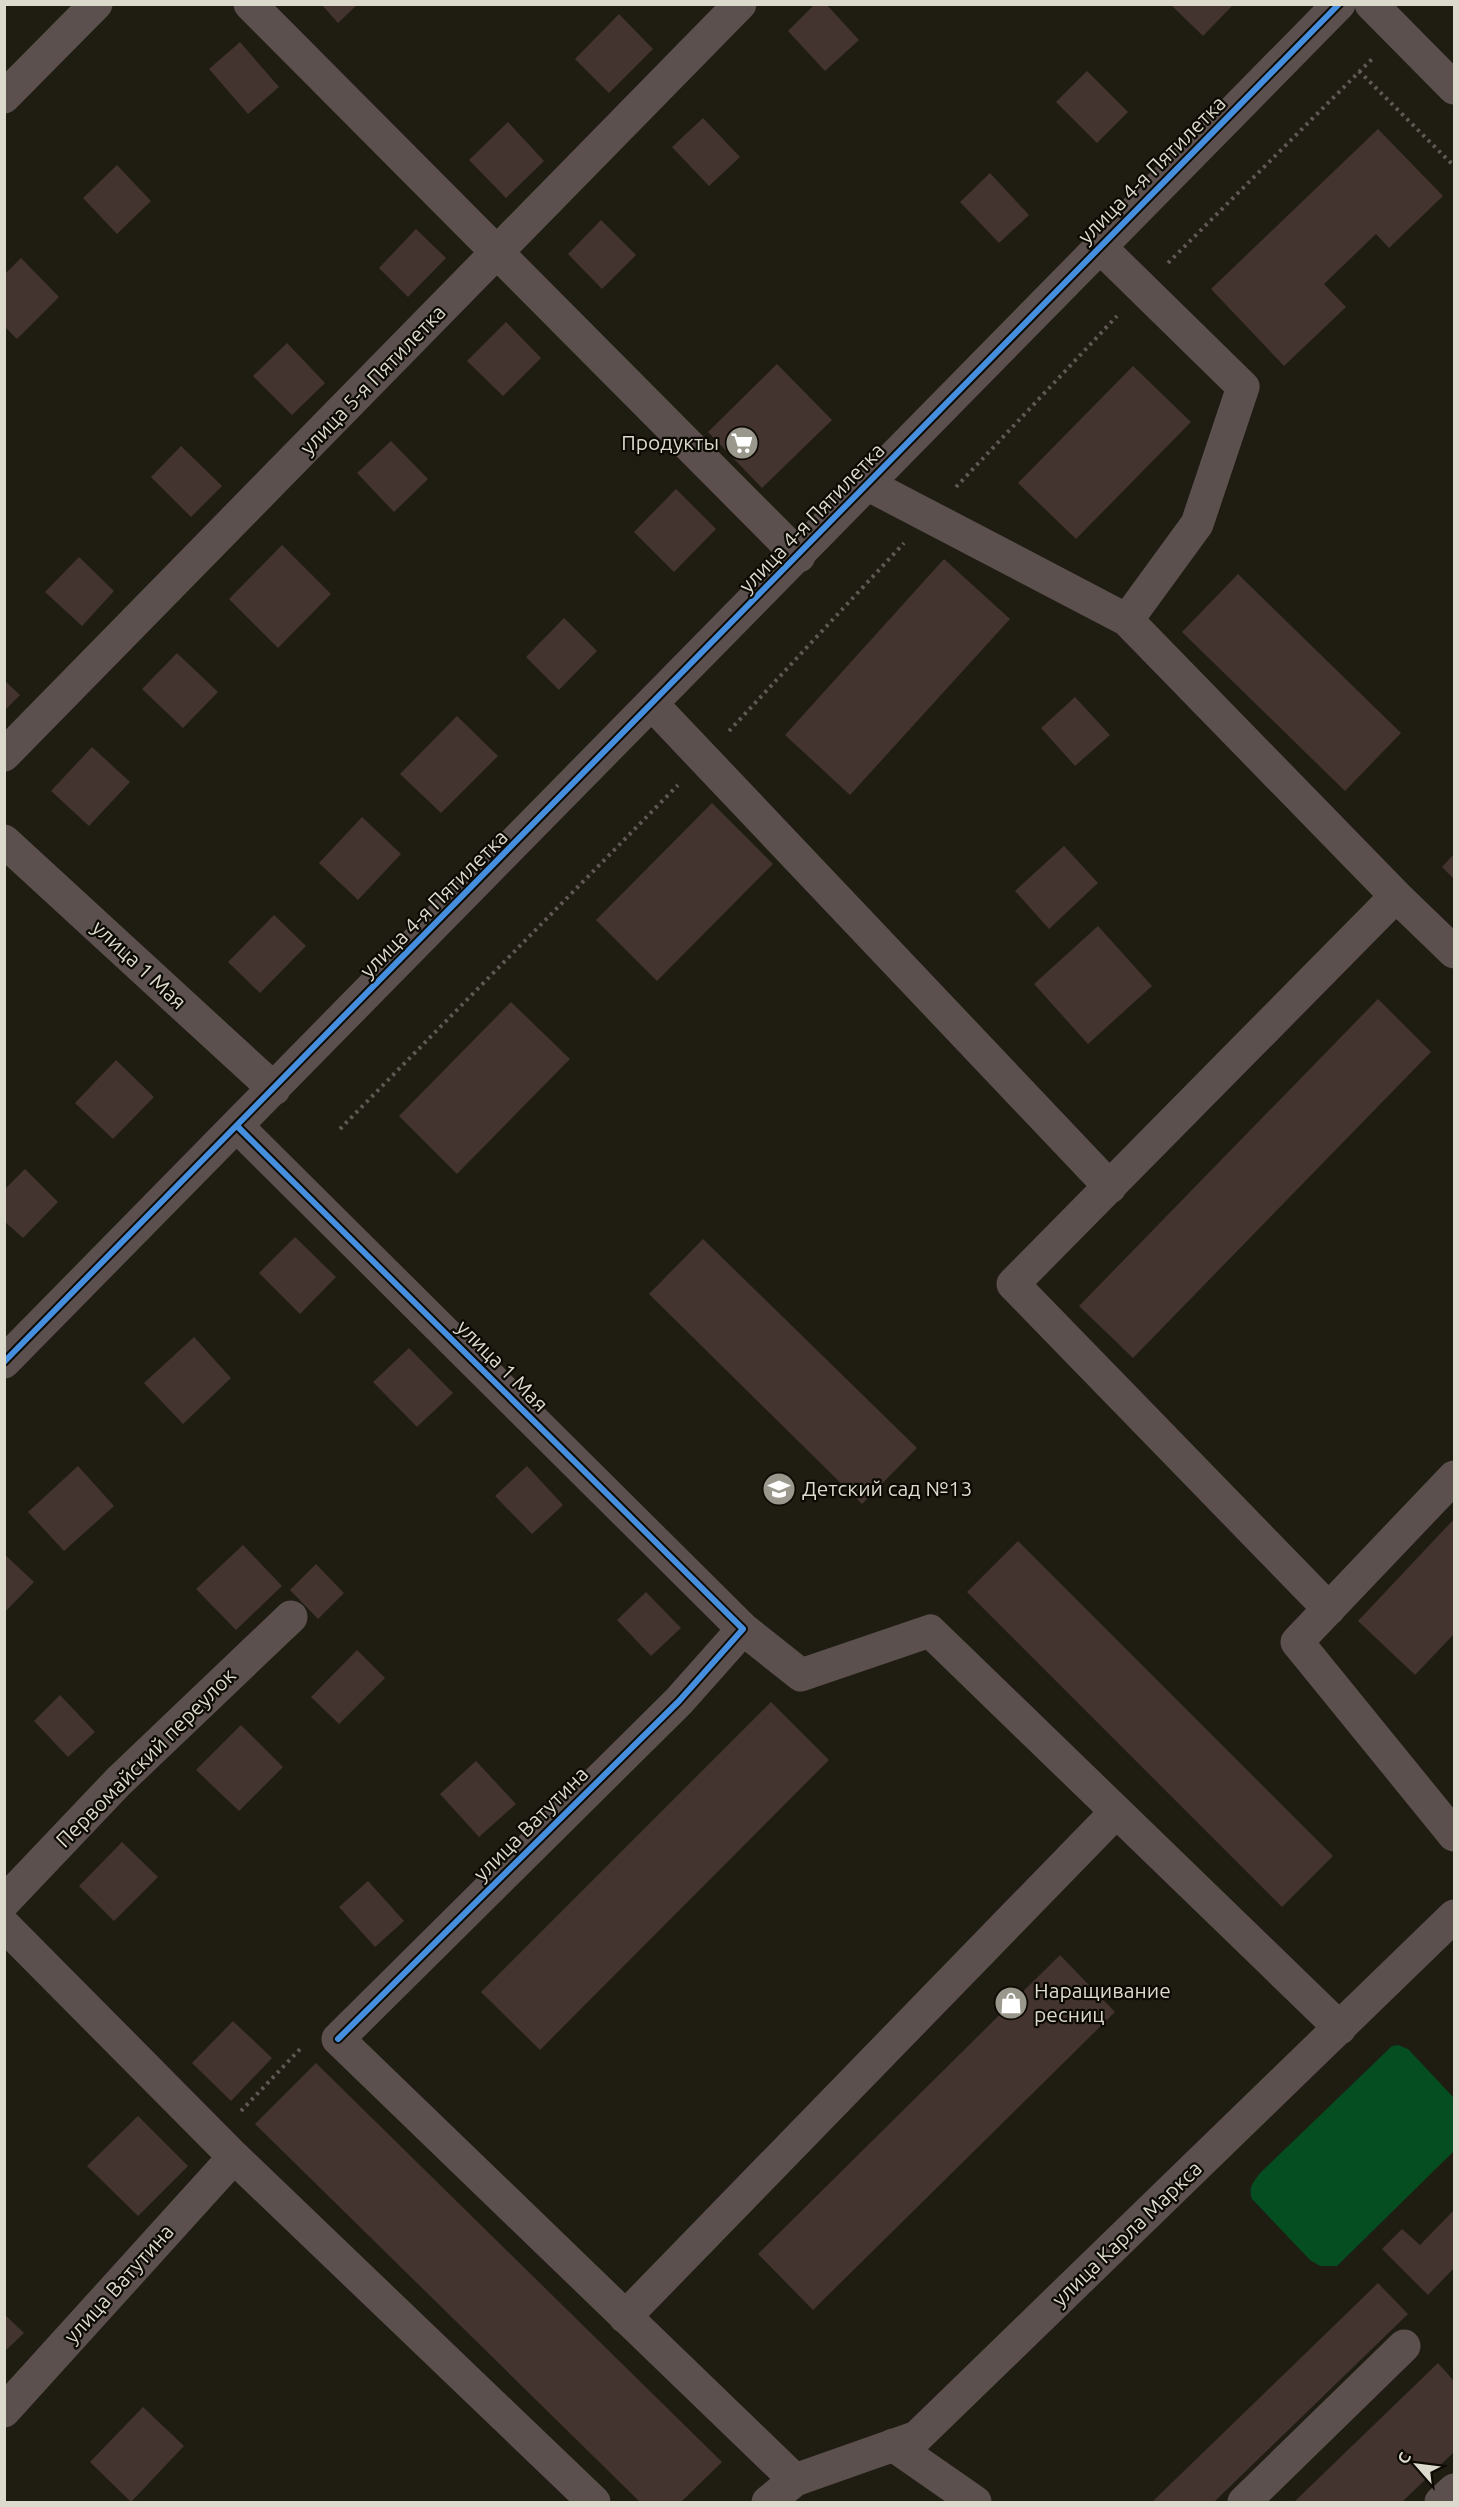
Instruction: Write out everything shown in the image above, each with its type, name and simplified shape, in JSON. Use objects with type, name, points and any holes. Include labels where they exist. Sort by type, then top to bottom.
[{"type":"street","points":[[4,97],[96,4]]},
{"type":"street","points":[[250,4],[496,254],[799,556]]},
{"type":"street","name":"улица 5-я Пятилетка","points":[[4,754],[740,4]]},
{"type":"street","name":"улица 4-я Пятилетка","points":[[4,1362],[653,705],[1099,246],[1339,4]]},
{"type":"street","points":[[1371,4],[1455,88]]},
{"type":"street","points":[[1099,246],[1243,387],[1197,524],[1127,620]]},
{"type":"street","points":[[867,484],[1127,620],[1396,896],[1455,952]]},
{"type":"street","points":[[653,705],[1110,1187]]},
{"type":"street","name":"улица 1 Мая","points":[[4,841],[274,1089]]},
{"type":"street","points":[[1329,1609],[1013,1284],[1396,896]]},
{"type":"street","name":"улица 1 Мая","points":[[238,1127],[743,1629],[801,1675],[930,1631],[1116,1812]]},
{"type":"street","points":[[1455,1477],[1297,1642],[1455,1835]]},
{"type":"street","name":"Первомайский переулок","points":[[4,1902],[118,1782],[291,1617]]},
{"type":"street","name":"улица Ватутина","points":[[338,2039],[679,1701],[743,1629]]},
{"type":"street","points":[[625,2317],[1116,1812],[1340,2028]]},
{"type":"street","name":"улица Карла Маркса","points":[[768,2502],[795,2480],[917,2437],[1455,1916]]},
{"type":"street","points":[[4,1925],[225,2147],[594,2502]]},
{"type":"street","points":[[338,2039],[795,2480]]},
{"type":"street","name":"улица Ватутина","points":[[4,2411],[225,2147]]},
{"type":"street","points":[[1244,2502],[1404,2346]]},
{"type":"street","points":[[893,2445],[975,2502]]},
{"type":"street","points":[[1441,2502],[1455,2490]]},
{"type":"path","points":[[340,1129],[704,759],[1143,289],[1399,32]]},
{"type":"path","points":[[1359,71],[1455,166]]},
{"type":"path","points":[[225,2147],[308,2042],[338,2039]]},
{"type":"green space","points":[[1398,2045],[1408,2049],[1454,2098],[1454,2151],[1337,2266],[1320,2266],[1310,2260],[1252,2199],[1252,2185],[1260,2173],[1392,2046]]},
{"type":"building","points":[[321,4],[358,4],[338,23]]},
{"type":"building","points":[[815,4],[826,4],[859,40],[825,71],[788,31]]},
{"type":"building","points":[[1170,4],[1234,4],[1203,36]]},
{"type":"building","points":[[619,14],[653,49],[609,93],[575,59]]},
{"type":"building","points":[[240,42],[279,87],[248,114],[209,69]]},
{"type":"building","points":[[1087,71],[1128,112],[1097,143],[1056,102]]},
{"type":"building","points":[[703,118],[740,157],[709,186],[672,147]]},
{"type":"building","points":[[508,122],[544,161],[506,198],[469,160]]},
{"type":"building","points":[[1378,129],[1443,196],[1389,248],[1376,234],[1324,284],[1346,307],[1284,366],[1211,289]]},
{"type":"building","points":[[117,165],[151,201],[117,234],[83,198]]},
{"type":"building","points":[[990,173],[1029,215],[999,243],[960,202]]},
{"type":"building","points":[[601,220],[636,255],[602,289],[568,254]]},
{"type":"building","points":[[416,229],[446,258],[408,297],[379,268]]},
{"type":"building","points":[[21,258],[59,297],[17,339],[4,326],[4,275]]},
{"type":"building","points":[[506,322],[541,358],[503,396],[467,361]]},
{"type":"building","points":[[287,343],[325,383],[292,415],[253,376]]},
{"type":"building","points":[[777,364],[832,420],[762,488],[708,432]]},
{"type":"building","points":[[1133,366],[1191,422],[1076,539],[1018,483]]},
{"type":"building","points":[[391,441],[428,479],[394,512],[357,473]]},
{"type":"building","points":[[181,446],[222,486],[191,517],[151,477]]},
{"type":"building","points":[[676,489],[716,529],[674,572],[634,532]]},
{"type":"building","points":[[282,545],[331,594],[278,648],[229,599]]},
{"type":"building","points":[[79,557],[114,591],[82,626],[45,592]]},
{"type":"building","points":[[944,559],[1010,619],[850,795],[785,735]]},
{"type":"building","points":[[1238,574],[1401,733],[1345,791],[1182,632]]},
{"type":"building","points":[[564,618],[597,651],[559,690],[526,657]]},
{"type":"building","points":[[177,653],[218,692],[183,728],[142,689]]},
{"type":"building","points":[[4,680],[20,695],[4,711]]},
{"type":"building","points":[[1075,697],[1110,735],[1075,766],[1041,728]]},
{"type":"building","points":[[457,716],[498,756],[441,813],[400,774]]},
{"type":"building","points":[[92,747],[130,782],[89,826],[51,791]]},
{"type":"building","points":[[712,803],[773,864],[657,981],[596,920]]},
{"type":"building","points":[[362,817],[401,854],[358,900],[319,863]]},
{"type":"building","points":[[1064,846],[1098,883],[1049,929],[1015,891]]},
{"type":"building","points":[[1454,854],[1454,879],[1442,867]]},
{"type":"building","points":[[274,915],[306,946],[260,993],[228,962]]},
{"type":"building","points":[[1098,926],[1152,986],[1088,1044],[1034,984]]},
{"type":"building","points":[[1378,999],[1431,1052],[1133,1358],[1079,1306]]},
{"type":"building","points":[[511,1002],[570,1059],[457,1174],[399,1116]]},
{"type":"building","points":[[116,1060],[154,1097],[113,1139],[75,1103]]},
{"type":"building","points":[[25,1169],[58,1202],[23,1238],[4,1221],[4,1190]]},
{"type":"building","points":[[295,1237],[336,1277],[300,1314],[259,1273]]},
{"type":"building","points":[[703,1239],[917,1448],[862,1504],[649,1294]]},
{"type":"building","points":[[194,1337],[231,1378],[183,1424],[144,1383]]},
{"type":"building","points":[[409,1348],[453,1393],[417,1427],[373,1382]]},
{"type":"building","points":[[78,1466],[114,1506],[64,1551],[28,1512]]},
{"type":"building","points":[[527,1466],[563,1505],[532,1534],[495,1496]]},
{"type":"building","points":[[1454,1519],[1454,1634],[1415,1675],[1358,1621]]},
{"type":"building","points":[[1018,1541],[1333,1856],[1282,1907],[967,1592]]},
{"type":"building","points":[[243,1545],[282,1586],[236,1630],[196,1589]]},
{"type":"building","points":[[4,1554],[34,1582],[6,1611],[4,1610]]},
{"type":"building","points":[[316,1564],[344,1593],[318,1619],[290,1590]]},
{"type":"building","points":[[646,1592],[681,1628],[651,1656],[617,1620]]},
{"type":"building","points":[[357,1650],[385,1678],[339,1724],[311,1697]]},
{"type":"building","points":[[60,1695],[95,1732],[68,1757],[34,1721]]},
{"type":"building","points":[[771,1702],[829,1760],[540,2050],[481,1992]]},
{"type":"building","points":[[241,1725],[283,1767],[239,1811],[196,1770]]},
{"type":"building","points":[[476,1761],[516,1804],[479,1837],[440,1794]]},
{"type":"building","points":[[122,1842],[158,1877],[114,1921],[79,1886]]},
{"type":"building","points":[[368,1881],[404,1921],[375,1947],[339,1907]]},
{"type":"building","points":[[1060,1955],[1115,2012],[813,2310],[758,2254]]},
{"type":"building","points":[[233,2021],[272,2058],[231,2101],[192,2063]]},
{"type":"building","points":[[316,2063],[722,2462],[681,2502],[640,2502],[255,2124]]},
{"type":"building","points":[[138,2116],[188,2166],[138,2216],[87,2166]]},
{"type":"building","points":[[1454,2210],[1454,2268],[1428,2295],[1382,2249],[1402,2229],[1420,2245]]},
{"type":"building","points":[[1378,2283],[1408,2314],[1214,2502],[1152,2502]]},
{"type":"building","points":[[4,2314],[24,2333],[4,2352]]},
{"type":"building","points":[[1438,2363],[1454,2381],[1454,2452],[1402,2502],[1294,2502]]},
{"type":"building","points":[[143,2407],[184,2446],[131,2502],[90,2462]]},
{"type":"cycle path","points":[[4,1362],[1339,4]]},
{"type":"cycle path","points":[[238,1127],[743,1629],[679,1701],[338,2039]]},
{"type":"place","name":"Продукты","points":[[742,443]]},
{"type":"place","name":"Детский сад №13","points":[[779,1489]]},
{"type":"place","name":"Наращивание ресниц","points":[[1011,2003]]}]
